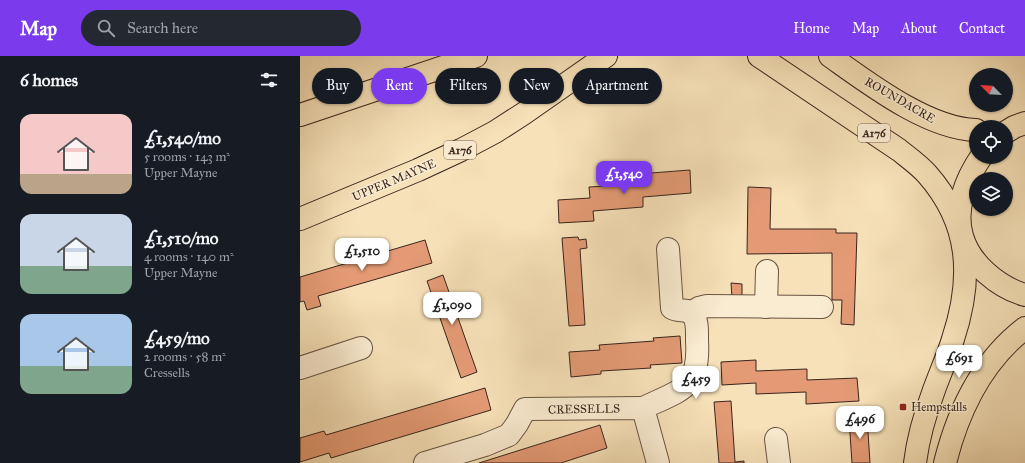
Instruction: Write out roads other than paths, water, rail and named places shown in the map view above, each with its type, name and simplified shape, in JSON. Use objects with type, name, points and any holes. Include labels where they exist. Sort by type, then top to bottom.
[{"type":"main road","points":[[363,93],[476,56]]},
{"type":"main road","name":"UPPER MAYNE","points":[[300,219],[418,170],[495,132],[606,56]]},
{"type":"main road","name":"A176","points":[[759,56],[900,150],[918,166],[937,186],[946,201],[966,247],[974,259],[984,271],[1005,287],[1025,296]]},
{"type":"main road","name":"ROUNDACRE","points":[[830,56],[897,101],[936,121],[952,127],[969,129]]},
{"type":"main road","points":[[300,114],[330,104]]},
{"type":"main road","name":"A176","points":[[962,235],[960,221],[963,192],[967,179],[977,164]]},
{"type":"main road","points":[[915,463],[924,417],[952,340],[964,297],[966,278],[962,235]]},
{"type":"main road","points":[[945,463],[952,436],[971,392],[985,368],[1000,350],[1025,328]]},
{"type":"street","points":[[300,107],[330,104]]},
{"type":"street","points":[[668,249],[672,308],[676,310],[686,310],[691,313],[699,308],[707,306],[822,307]]},
{"type":"street","points":[[766,307],[767,271]]},
{"type":"street","name":"CRESSELLS","points":[[425,463],[485,446],[509,434],[517,424],[525,409],[643,408],[679,391],[686,386],[694,373],[698,351],[696,320],[691,313]]},
{"type":"street","points":[[300,368],[361,348]]},
{"type":"street","points":[[643,408],[658,463]]},
{"type":"street","points":[[776,439],[779,463]]},
{"type":"place","name":"Hempstalls","points":[[903,407]]}]
